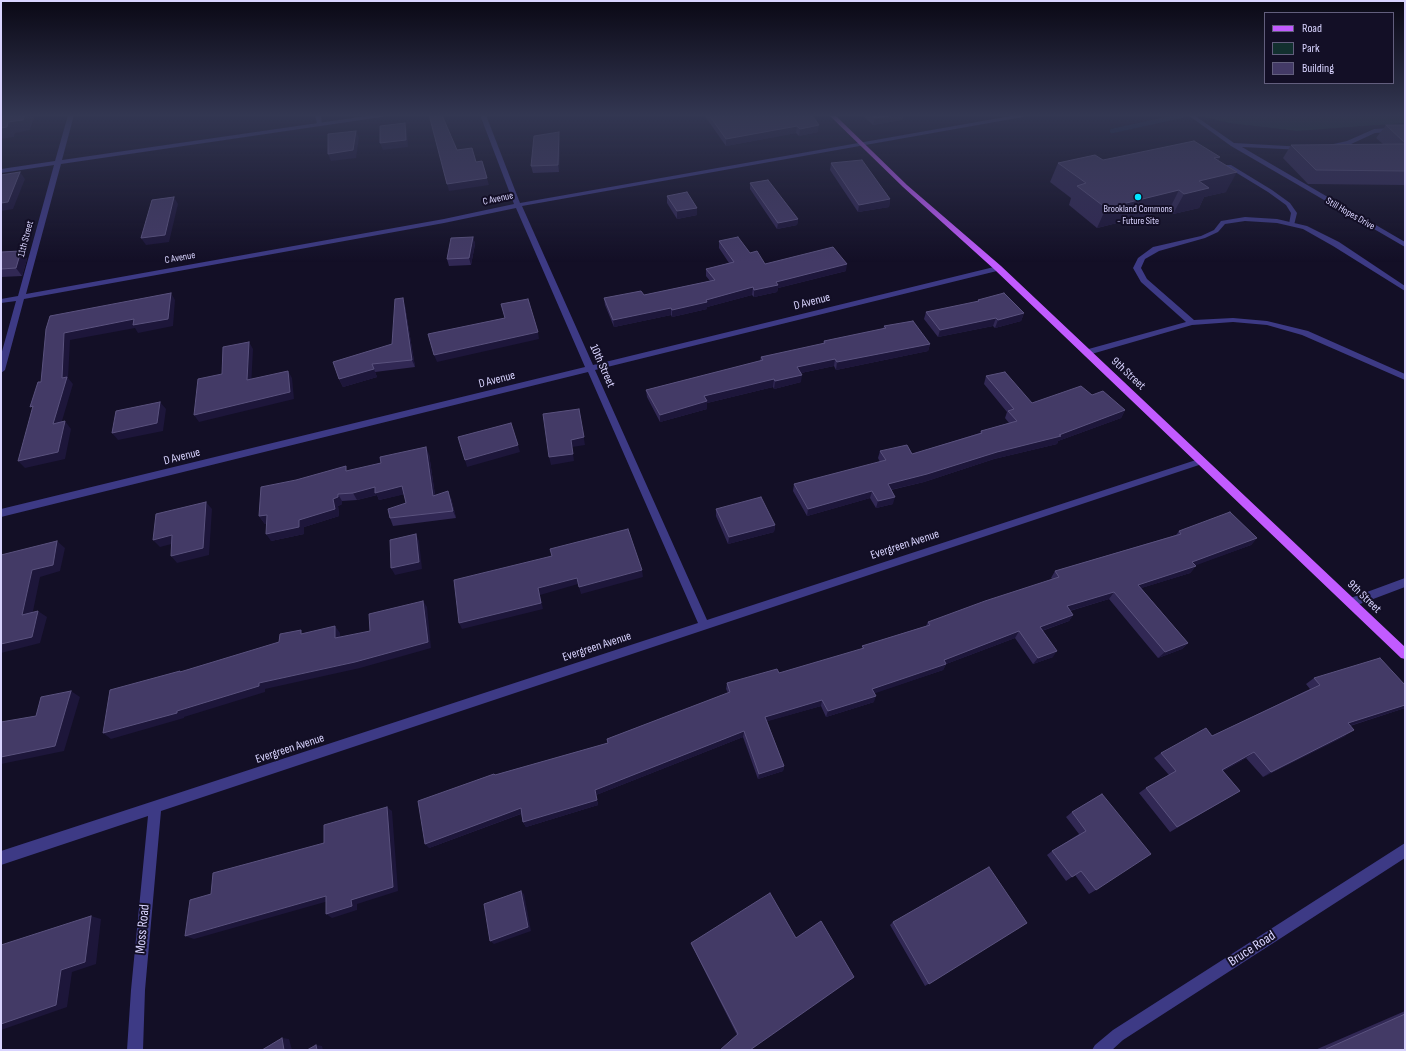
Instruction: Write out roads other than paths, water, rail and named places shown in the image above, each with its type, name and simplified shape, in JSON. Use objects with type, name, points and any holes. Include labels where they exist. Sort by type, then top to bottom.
[{"type":"main road","name":"9th Street","points":[[884,164],[905,186],[998,268],[1088,352],[1405,654]]},
{"type":"street","points":[[1,171],[45,164]]},
{"type":"street","name":"11th Street","points":[[1,370],[57,164]]},
{"type":"street","name":"10th Street","points":[[502,164],[518,205],[590,370],[704,625]]},
{"type":"street","name":"C Avenue","points":[[1,301],[444,221],[518,205],[750,164]]},
{"type":"street","name":"Still Hopes Drive","points":[[1266,164],[1405,245]]},
{"type":"street","points":[[1192,323],[1144,280],[1137,268],[1142,258],[1156,249],[1203,237],[1216,231],[1223,222],[1245,219],[1277,221],[1305,227],[1336,244],[1405,289]]},
{"type":"street","name":"D Avenue","points":[[1,513],[590,370],[998,268]]},
{"type":"street","points":[[1088,352],[1192,323],[1233,320],[1267,323],[1305,333],[1405,377]]},
{"type":"street","name":"Evergreen Avenue","points":[[1,858],[1202,461]]},
{"type":"street","points":[[1352,602],[1405,582]]},
{"type":"street","name":"Moss Road","points":[[135,1050],[138,990],[155,808]]},
{"type":"street","name":"Bruce Road","points":[[1100,1050],[1118,1035],[1405,850]]},
{"type":"lane","points":[[1230,166],[1288,204],[1294,213],[1292,224]]},
{"type":"place","name":"Brookland Commons - Future Site","points":[[1138,197]]}]
